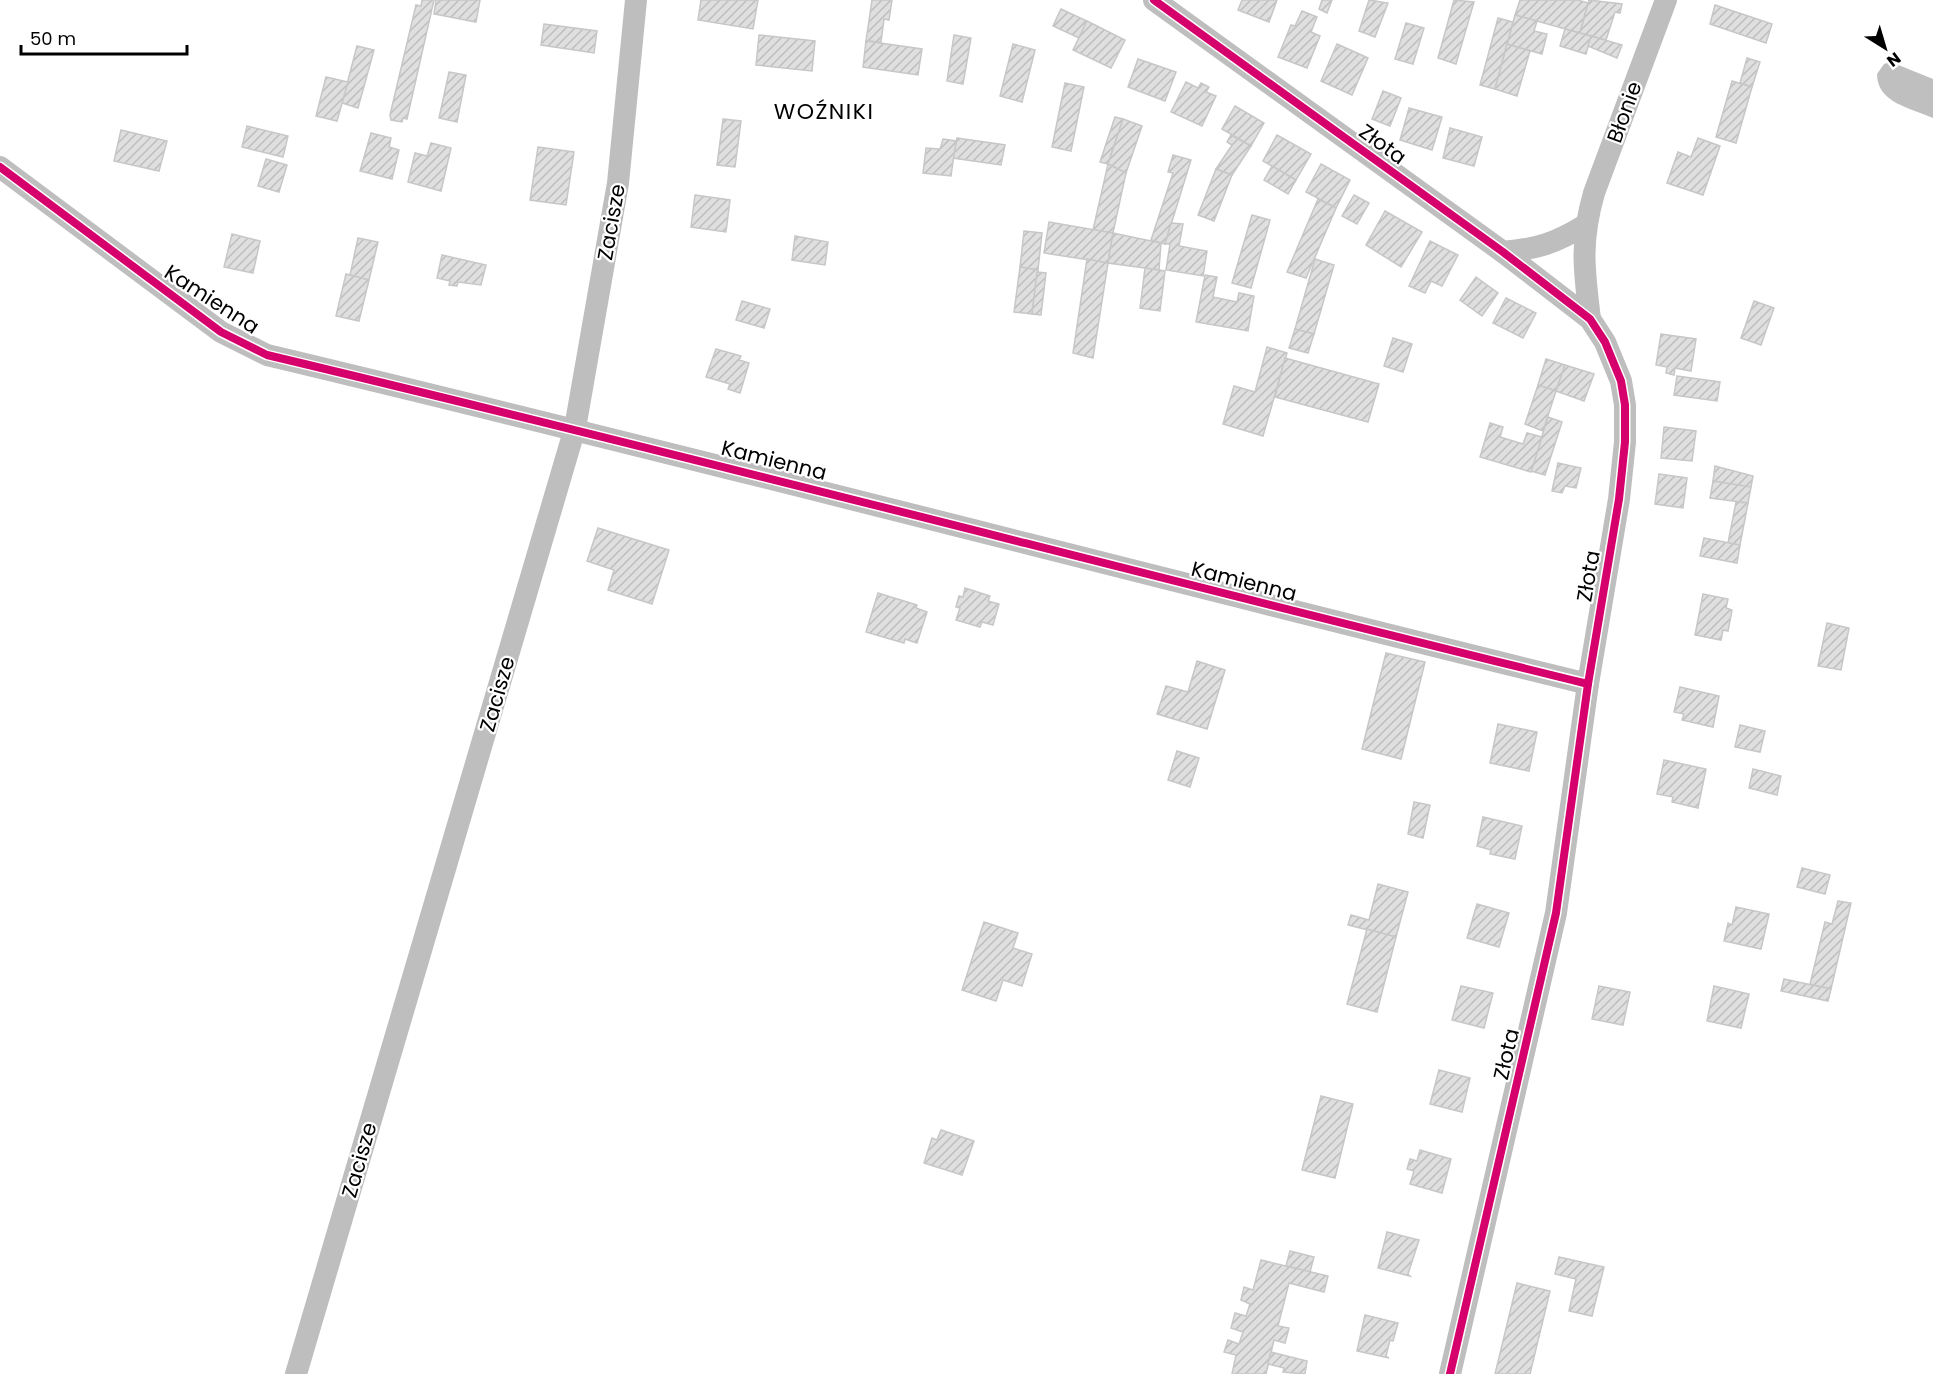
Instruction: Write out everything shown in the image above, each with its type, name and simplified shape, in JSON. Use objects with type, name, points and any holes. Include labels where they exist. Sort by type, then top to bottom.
[{"type":"street","name":"Zacisze","points":[[296,1374],[575,428],[618,183],[636,0]]},
{"type":"street","name":"Złota","points":[[1154,0],[1503,252],[1590,319],[1605,342],[1621,381],[1625,405],[1625,441],[1619,499],[1588,684],[1556,913],[1450,1374]]},
{"type":"street","name":"Błonie","points":[[1590,319],[1583,262],[1585,225],[1594,193],[1666,0]]},
{"type":"street","name":"Kamienna","points":[[0,167],[220,332],[267,354],[575,428],[1282,609],[1588,684]]},
{"type":"street","points":[[1503,252],[1535,249],[1563,238],[1585,225]]},
{"type":"shaded area","points":[[1891,62],[1933,79],[1933,118],[1897,103],[1883,92],[1877,74],[1884,64]]},
{"type":"building","points":[[422,0],[434,0],[407,119],[403,118],[402,122],[391,120],[390,115],[416,5],[421,6]]},
{"type":"building","points":[[436,0],[480,0],[476,22],[434,14]]},
{"type":"building","points":[[701,0],[758,0],[753,29],[698,20]]},
{"type":"building","points":[[872,0],[892,0],[889,20],[884,19],[881,42],[866,41]]},
{"type":"building","points":[[1242,0],[1277,0],[1269,22],[1238,10]]},
{"type":"building","points":[[1322,0],[1332,0],[1327,13],[1319,9]]},
{"type":"building","points":[[1369,0],[1388,3],[1375,37],[1359,31]]},
{"type":"building","points":[[1454,0],[1474,2],[1456,64],[1438,58]]},
{"type":"building","points":[[1520,0],[1578,0],[1588,3],[1580,33],[1515,15]]},
{"type":"building","points":[[1589,0],[1622,4],[1620,13],[1615,12],[1606,40],[1580,33]]},
{"type":"building","points":[[1715,5],[1772,24],[1766,43],[1710,24]]},
{"type":"building","points":[[1061,9],[1087,21],[1079,38],[1053,26]]},
{"type":"building","points":[[1302,11],[1317,17],[1311,32],[1320,36],[1307,68],[1278,57],[1291,25],[1295,26]]},
{"type":"building","points":[[1515,15],[1537,21],[1534,31],[1547,34],[1542,54],[1507,44]]},
{"type":"building","points":[[1498,18],[1513,22],[1495,89],[1480,85]]},
{"type":"building","points":[[1087,21],[1125,40],[1111,68],[1073,50]]},
{"type":"building","points":[[1406,23],[1424,28],[1413,64],[1395,59]]},
{"type":"building","points":[[544,24],[597,31],[594,53],[541,45]]},
{"type":"building","points":[[1565,29],[1591,36],[1586,54],[1560,46]]},
{"type":"building","points":[[759,35],[815,41],[812,71],[756,65]]},
{"type":"building","points":[[954,35],[971,38],[963,84],[947,81]]},
{"type":"building","points":[[1591,36],[1622,45],[1617,58],[1588,46]]},
{"type":"building","points":[[866,41],[922,49],[918,75],[863,67]]},
{"type":"building","points":[[1013,44],[1035,50],[1022,102],[1000,96]]},
{"type":"building","points":[[1337,44],[1368,58],[1352,95],[1321,81]]},
{"type":"building","points":[[1507,44],[1530,51],[1517,96],[1495,89]]},
{"type":"building","points":[[357,46],[374,50],[358,108],[342,103]]},
{"type":"building","points":[[1747,58],[1760,62],[1752,87],[1740,83]]},
{"type":"building","points":[[1138,59],[1176,72],[1165,101],[1128,87]]},
{"type":"building","points":[[449,72],[466,75],[457,122],[439,118]]},
{"type":"building","points":[[326,77],[348,82],[337,121],[316,116]]},
{"type":"building","points":[[1732,81],[1752,87],[1736,143],[1716,137]]},
{"type":"building","points":[[1186,82],[1198,88],[1201,83],[1209,87],[1206,92],[1216,96],[1202,126],[1171,112]]},
{"type":"building","points":[[1065,83],[1084,87],[1071,151],[1052,147]]},
{"type":"building","points":[[1383,91],[1401,98],[1390,126],[1372,119]]},
{"type":"building","points":[[1235,106],[1264,123],[1251,146],[1222,129]]},
{"type":"building","points":[[1409,108],[1442,117],[1432,150],[1400,140]]},
{"type":"building","points":[[1115,117],[1123,119],[1108,164],[1100,162]]},
{"type":"building","points":[[723,119],[741,121],[735,167],[717,165]]},
{"type":"building","points":[[1123,119],[1142,126],[1126,173],[1108,164]]},
{"type":"building","points":[[247,126],[288,136],[283,157],[242,147]]},
{"type":"building","points":[[1450,128],[1482,137],[1474,166],[1443,158]]},
{"type":"building","points":[[121,130],[167,141],[159,171],[114,161]]},
{"type":"building","points":[[371,133],[391,138],[389,147],[399,150],[392,179],[360,171]]},
{"type":"building","points":[[1231,135],[1251,146],[1232,175],[1216,169],[1232,145],[1227,142]]},
{"type":"building","points":[[1277,135],[1311,154],[1296,180],[1263,161]]},
{"type":"building","points":[[957,138],[1005,145],[1001,165],[953,158]]},
{"type":"building","points":[[1698,138],[1720,146],[1703,195],[1667,183],[1678,152],[1691,157]]},
{"type":"building","points":[[943,139],[956,141],[951,176],[923,173],[926,148],[940,149]]},
{"type":"building","points":[[431,143],[451,148],[441,191],[408,182],[415,153],[427,156]]},
{"type":"building","points":[[538,147],[574,152],[566,205],[530,200]]},
{"type":"building","points":[[1173,155],[1191,160],[1165,244],[1151,240],[1173,173],[1168,172]]},
{"type":"building","points":[[266,159],[287,165],[279,192],[258,186]]},
{"type":"building","points":[[1108,164],[1126,173],[1113,233],[1093,230]]},
{"type":"building","points":[[1321,164],[1350,180],[1336,208],[1306,192]]},
{"type":"building","points":[[1272,166],[1296,180],[1288,194],[1264,180]]},
{"type":"building","points":[[1216,169],[1232,175],[1214,221],[1198,215]]},
{"type":"building","points":[[695,195],[730,200],[726,232],[691,227]]},
{"type":"building","points":[[1354,195],[1369,203],[1357,224],[1342,216]]},
{"type":"building","points":[[1318,199],[1336,208],[1306,278],[1287,272]]},
{"type":"building","points":[[1385,211],[1422,232],[1401,267],[1366,245]]},
{"type":"building","points":[[1252,215],[1270,220],[1251,288],[1232,283]]},
{"type":"building","points":[[1049,222],[1113,233],[1108,263],[1044,253]]},
{"type":"building","points":[[1171,223],[1183,224],[1179,246],[1207,251],[1203,276],[1166,270],[1170,244],[1165,244]]},
{"type":"building","points":[[1024,231],[1042,233],[1038,270],[1020,267]]},
{"type":"building","points":[[1113,233],[1161,243],[1159,270],[1108,263]]},
{"type":"building","points":[[232,234],[260,241],[253,273],[224,267]]},
{"type":"building","points":[[795,236],[828,242],[825,265],[792,260]]},
{"type":"building","points":[[358,238],[378,242],[369,280],[350,275]]},
{"type":"building","points":[[1430,241],[1458,255],[1442,286],[1431,281],[1425,293],[1409,286]]},
{"type":"building","points":[[442,255],[486,265],[481,285],[458,282],[457,286],[449,285],[450,281],[437,278]]},
{"type":"building","points":[[1087,259],[1108,263],[1093,358],[1073,353]]},
{"type":"building","points":[[1315,259],[1334,265],[1314,334],[1295,329]]},
{"type":"building","points":[[1020,267],[1038,270],[1032,314],[1014,312]]},
{"type":"building","points":[[1145,268],[1165,271],[1160,311],[1140,308]]},
{"type":"building","points":[[1037,272],[1046,273],[1041,315],[1032,314]]},
{"type":"building","points":[[346,274],[369,280],[359,321],[336,316]]},
{"type":"building","points":[[1205,275],[1217,277],[1213,297],[1237,302],[1239,293],[1254,296],[1248,331],[1196,322]]},
{"type":"building","points":[[1476,277],[1498,293],[1482,316],[1460,300]]},
{"type":"building","points":[[1506,298],[1536,313],[1523,338],[1493,323]]},
{"type":"building","points":[[742,301],[770,309],[764,328],[736,320]]},
{"type":"building","points":[[1754,301],[1774,308],[1761,345],[1741,338]]},
{"type":"building","points":[[1295,329],[1314,334],[1308,353],[1289,348]]},
{"type":"building","points":[[1661,334],[1696,339],[1691,371],[1675,368],[1674,375],[1666,373],[1667,367],[1656,365]]},
{"type":"building","points":[[1393,338],[1412,344],[1403,372],[1384,366]]},
{"type":"building","points":[[1267,347],[1287,353],[1263,436],[1223,424],[1234,386],[1255,392]]},
{"type":"building","points":[[716,349],[741,356],[739,360],[749,363],[740,393],[728,389],[730,384],[706,377]]},
{"type":"building","points":[[1285,358],[1379,384],[1368,422],[1275,397]]},
{"type":"building","points":[[1546,359],[1565,365],[1556,391],[1538,385]]},
{"type":"building","points":[[1565,365],[1594,374],[1584,401],[1556,391]]},
{"type":"building","points":[[1677,376],[1720,382],[1717,401],[1674,395]]},
{"type":"building","points":[[1538,385],[1556,391],[1543,431],[1525,424]]},
{"type":"building","points":[[1548,417],[1562,422],[1545,475],[1531,471]]},
{"type":"building","points":[[1490,423],[1503,427],[1500,437],[1523,444],[1527,433],[1542,437],[1531,472],[1480,457]]},
{"type":"building","points":[[1664,427],[1696,431],[1692,461],[1661,458]]},
{"type":"building","points":[[1558,463],[1581,468],[1576,488],[1565,486],[1562,493],[1552,491]]},
{"type":"building","points":[[1715,466],[1753,476],[1751,487],[1713,481]]},
{"type":"building","points":[[1659,474],[1687,478],[1683,508],[1655,504]]},
{"type":"building","points":[[1713,481],[1751,487],[1748,503],[1710,498]]},
{"type":"building","points":[[1736,502],[1748,503],[1740,545],[1728,543]]},
{"type":"building","points":[[598,528],[669,550],[652,604],[608,590],[614,570],[587,561]]},
{"type":"building","points":[[1704,538],[1740,545],[1737,563],[1700,556]]},
{"type":"building","points":[[965,588],[990,596],[988,601],[999,604],[993,625],[982,622],[980,627],[956,620],[960,608],[956,607],[959,596],[963,597]]},
{"type":"building","points":[[878,593],[917,605],[916,608],[927,612],[917,643],[905,639],[904,643],[866,632]]},
{"type":"building","points":[[1703,594],[1728,599],[1726,608],[1732,610],[1728,631],[1723,630],[1721,640],[1695,635]]},
{"type":"building","points":[[1827,623],[1849,628],[1841,670],[1818,666]]},
{"type":"building","points":[[1386,653],[1425,662],[1401,759],[1362,749]]},
{"type":"building","points":[[1197,661],[1225,670],[1207,729],[1157,714],[1166,686],[1188,692]]},
{"type":"building","points":[[1680,687],[1719,696],[1713,727],[1682,720],[1684,714],[1674,712]]},
{"type":"building","points":[[1498,724],[1537,732],[1529,771],[1490,763]]},
{"type":"building","points":[[1740,725],[1765,731],[1760,752],[1735,747]]},
{"type":"building","points":[[1177,751],[1199,758],[1190,787],[1168,780]]},
{"type":"building","points":[[1664,760],[1706,769],[1698,808],[1672,802],[1673,797],[1657,794]]},
{"type":"building","points":[[1753,769],[1781,776],[1777,795],[1749,788]]},
{"type":"building","points":[[1414,802],[1430,805],[1423,838],[1408,834]]},
{"type":"building","points":[[1483,817],[1522,826],[1515,859],[1490,854],[1491,850],[1477,846]]},
{"type":"building","points":[[1802,868],[1830,875],[1825,894],[1797,887]]},
{"type":"building","points":[[1378,884],[1408,892],[1396,937],[1348,925],[1351,915],[1369,920]]},
{"type":"building","points":[[1838,901],[1851,903],[1831,989],[1810,984],[1825,922],[1832,924]]},
{"type":"building","points":[[1477,904],[1509,913],[1499,947],[1467,938]]},
{"type":"building","points":[[1736,907],[1769,914],[1761,949],[1724,941],[1728,923],[1732,925]]},
{"type":"building","points":[[984,922],[1018,933],[1013,948],[1032,954],[1022,986],[1003,980],[996,1001],[962,990]]},
{"type":"building","points":[[1367,929],[1396,937],[1377,1012],[1347,1004]]},
{"type":"building","points":[[1784,979],[1831,989],[1828,1001],[1781,991]]},
{"type":"building","points":[[1461,986],[1493,993],[1484,1028],[1452,1020]]},
{"type":"building","points":[[1599,986],[1630,992],[1623,1025],[1592,1019]]},
{"type":"building","points":[[1714,986],[1749,994],[1741,1028],[1707,1021]]},
{"type":"building","points":[[1439,1070],[1470,1078],[1462,1112],[1430,1104]]},
{"type":"building","points":[[1321,1096],[1353,1104],[1335,1178],[1302,1170]]},
{"type":"building","points":[[941,1130],[974,1141],[962,1175],[924,1163],[932,1138],[937,1140]]},
{"type":"building","points":[[1420,1150],[1451,1159],[1442,1193],[1410,1184],[1414,1171],[1407,1169],[1410,1159],[1417,1161]]},
{"type":"building","points":[[1387,1232],[1419,1240],[1408,1274],[1410,1276],[1378,1268]]},
{"type":"building","points":[[1290,1251],[1314,1257],[1310,1272],[1286,1266]]},
{"type":"building","points":[[1559,1257],[1604,1267],[1592,1316],[1569,1311],[1576,1279],[1555,1274]]},
{"type":"building","points":[[1261,1260],[1328,1276],[1324,1292],[1289,1283],[1278,1326],[1289,1328],[1285,1343],[1274,1340],[1266,1374],[1232,1374],[1236,1355],[1224,1352],[1228,1340],[1239,1344],[1243,1332],[1231,1328],[1235,1313],[1246,1316],[1250,1304],[1241,1300],[1244,1287],[1253,1290]]},
{"type":"building","points":[[1517,1283],[1550,1291],[1530,1374],[1495,1374]]},
{"type":"building","points":[[1365,1315],[1398,1323],[1393,1341],[1390,1340],[1386,1356],[1389,1358],[1357,1351]]},
{"type":"building","points":[[1271,1352],[1307,1361],[1305,1374],[1283,1372],[1284,1368],[1268,1364]]},
{"type":"cycle path","points":[[1154,0],[1503,252],[1590,319],[1605,342],[1621,381],[1625,405],[1625,442],[1619,499],[1588,684],[1556,913],[1450,1374]]},
{"type":"cycle path","points":[[0,167],[221,332],[267,355],[1588,684]]},
{"type":"district","name":"WOŹNIKI","points":[[824,111]]}]
